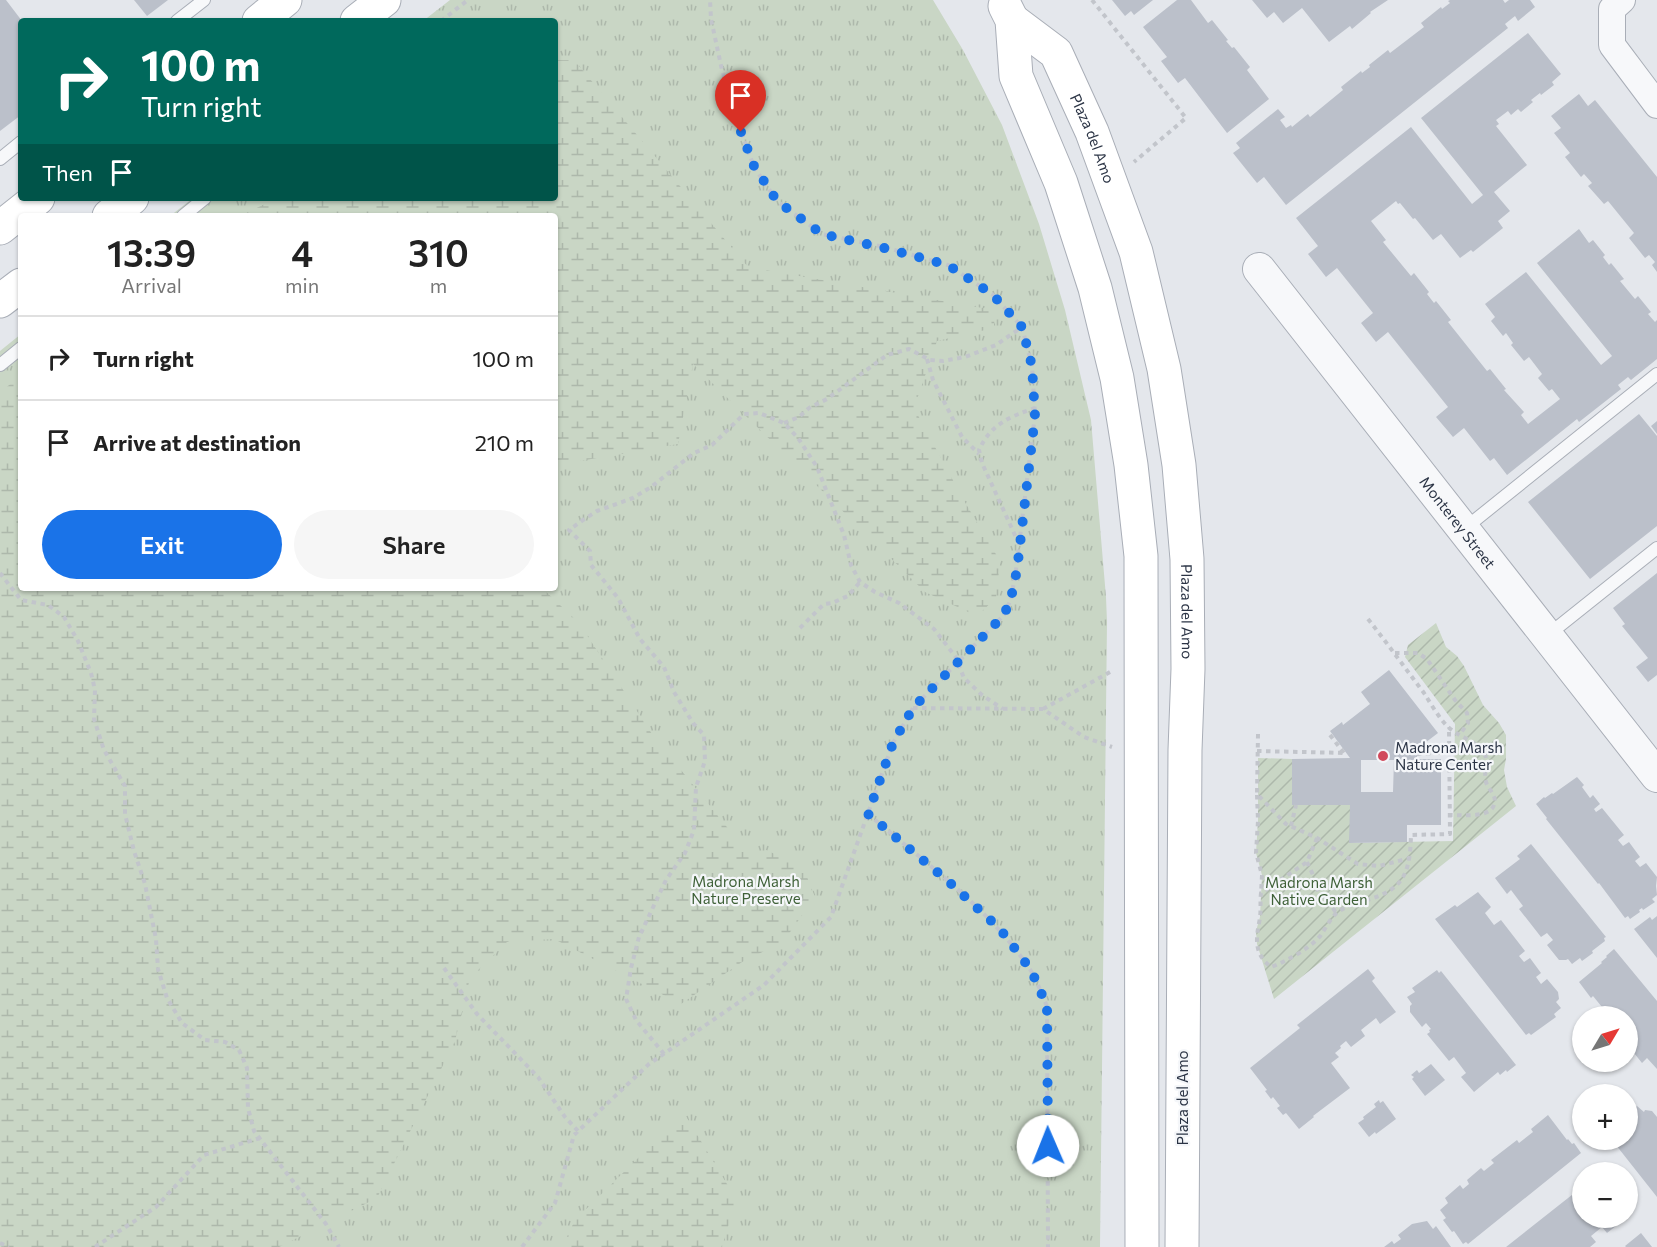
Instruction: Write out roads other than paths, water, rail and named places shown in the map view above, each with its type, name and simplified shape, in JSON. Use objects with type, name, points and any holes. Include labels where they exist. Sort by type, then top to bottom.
[{"type":"main road","points":[[263,18],[285,0]]},
{"type":"main road","points":[[361,18],[384,0]]},
{"type":"main road","name":"Plaza del Amo","points":[[1006,10],[1016,76],[1061,183],[1095,288],[1117,378],[1131,465],[1141,556],[1142,1247]]},
{"type":"main road","name":"Plaza del Amo","points":[[1006,10],[1056,53],[1092,132],[1136,252],[1164,369],[1179,465],[1187,558],[1188,669],[1182,1247]]},
{"type":"main road","points":[[19,213],[34,201]]},
{"type":"main road","points":[[113,213],[128,201]]},
{"type":"main road","points":[[0,228],[18,214]]},
{"type":"main road","points":[[0,301],[18,287]]},
{"type":"main road","points":[[1141,709],[1186,710]]},
{"type":"main road","points":[[1142,1212],[1182,1211]]},
{"type":"street","points":[[1612,3],[1612,45],[1657,105]]},
{"type":"street","name":"Monterey Street","points":[[1259,269],[1657,776]]},
{"type":"lane","points":[[181,18],[204,0]]},
{"type":"lane","points":[[0,159],[18,144]]},
{"type":"lane","points":[[187,213],[201,201]]},
{"type":"lane","points":[[0,365],[18,350]]},
{"type":"lane","points":[[1463,530],[1657,374]]},
{"type":"lane","points":[[1546,636],[1657,548]]},
{"type":"place","name":"Madrona Marsh Nature Center","points":[[1383,756]]},
{"type":"park label","name":"Madrona Marsh Nature Preserve","points":[[746,890]]},
{"type":"park label","name":"Madrona Marsh Native Garden","points":[[1319,890]]}]
